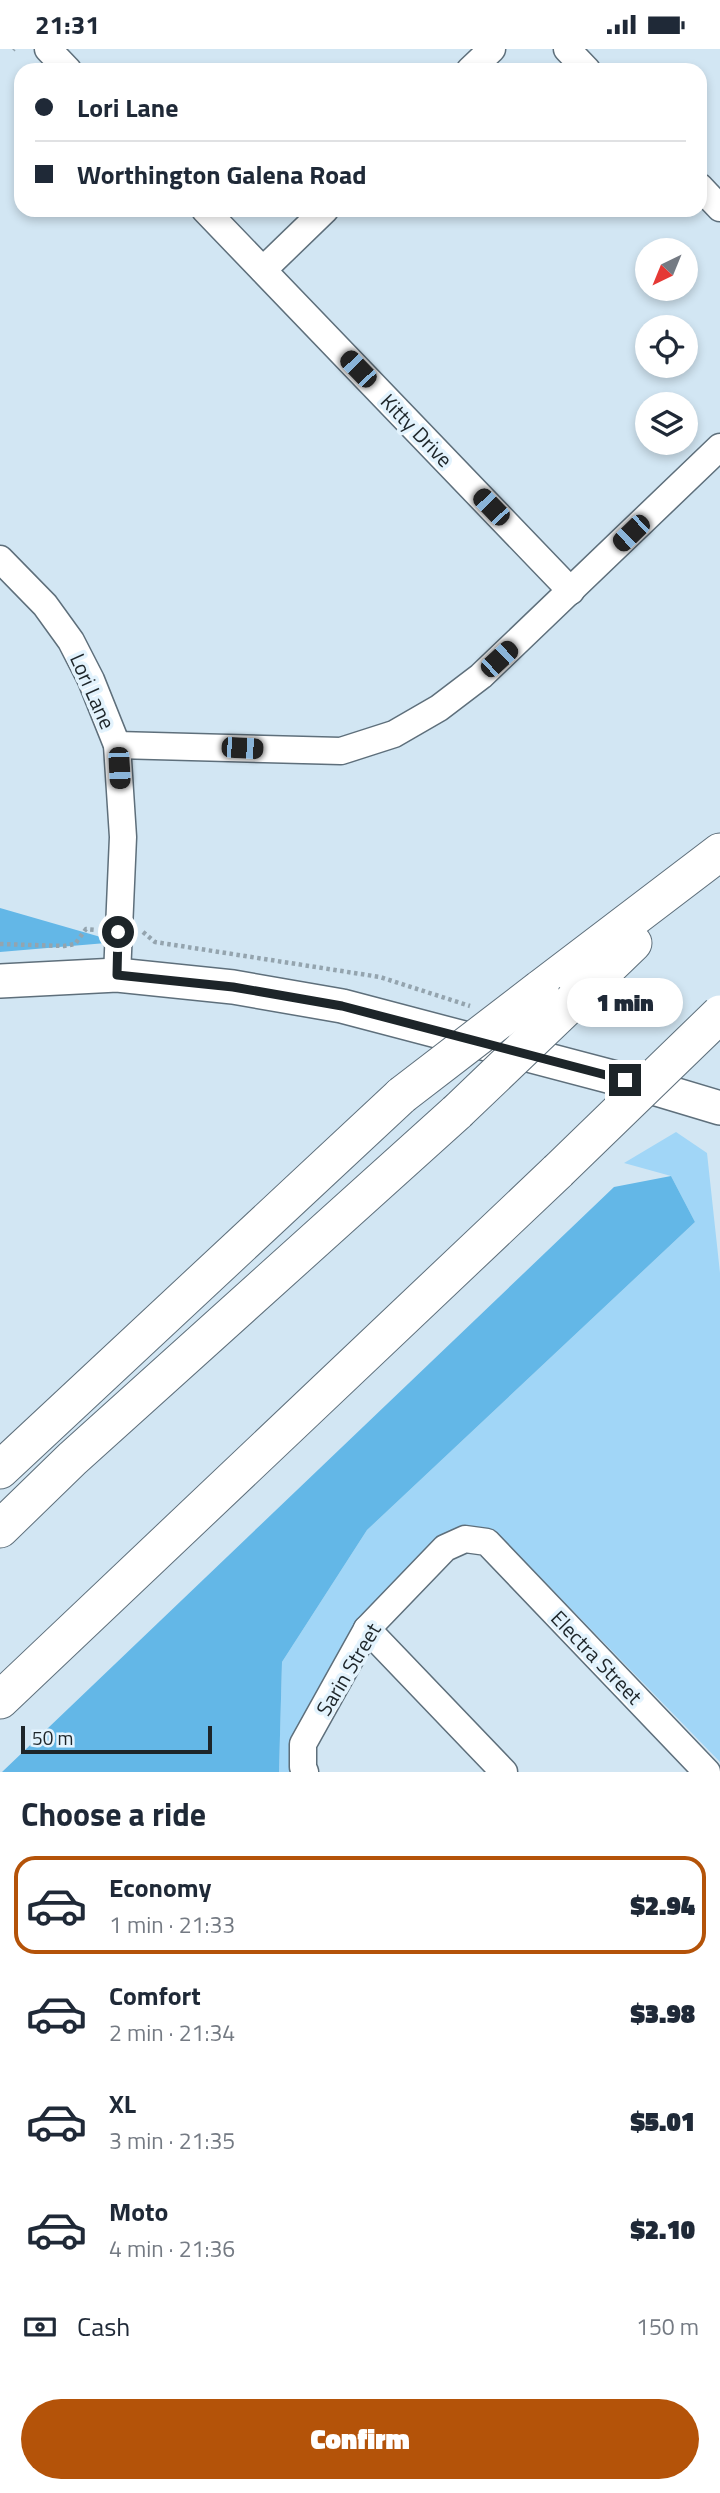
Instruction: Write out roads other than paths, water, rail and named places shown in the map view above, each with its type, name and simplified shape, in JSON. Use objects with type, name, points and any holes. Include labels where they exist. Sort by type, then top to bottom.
[{"type":"highway","points":[[0,1529],[72,1459],[457,1112],[557,995],[720,852]]},
{"type":"highway","points":[[0,1470],[402,1095],[557,995],[720,860]]},
{"type":"highway","points":[[0,1700],[720,1014]]},
{"type":"highway","points":[[0,1719],[230,1481]]},
{"type":"main road","points":[[0,981],[117,975],[233,987],[342,1006],[636,1083],[720,1108]]},
{"type":"street","points":[[48,49],[61,63]]},
{"type":"street","points":[[477,63],[492,49]]},
{"type":"street","points":[[567,49],[580,63]]},
{"type":"street","points":[[707,194],[720,208]]},
{"type":"street","name":"Kitty Drive","points":[[212,217],[571,591]]},
{"type":"street","points":[[263,270],[318,217]]},
{"type":"street","points":[[117,745],[341,751],[394,734],[439,708],[481,676],[720,446]]},
{"type":"street","name":"Lori Lane","points":[[0,559],[45,605],[71,641],[91,680],[117,745],[123,837],[117,975]]},
{"type":"street","name":"Sarin Street","points":[[305,1772],[303,1744],[367,1629],[445,1548],[465,1539],[487,1542]]},
{"type":"street","name":"Electra Street","points":[[487,1542],[707,1772]]},
{"type":"street","points":[[367,1629],[504,1772]]}]
